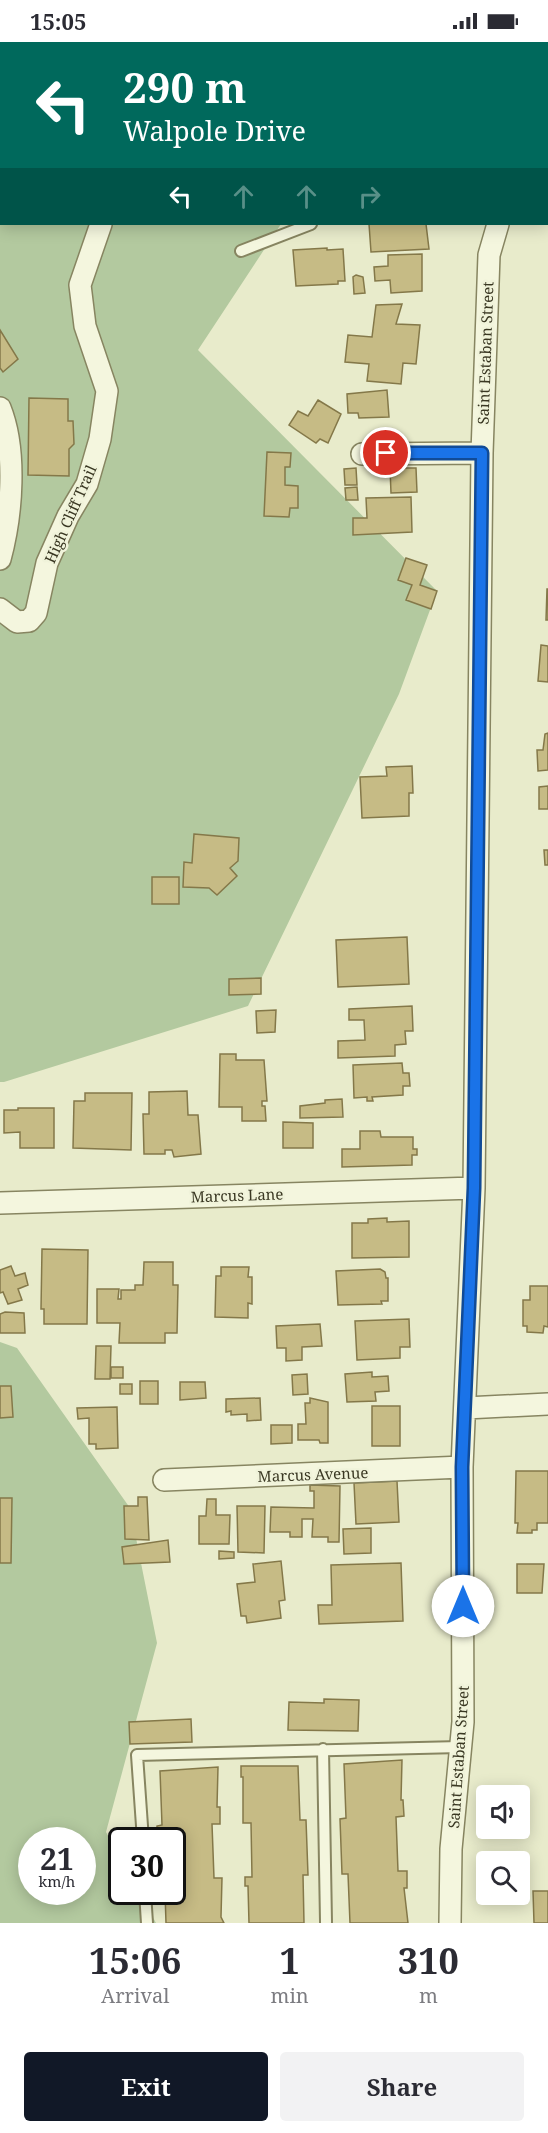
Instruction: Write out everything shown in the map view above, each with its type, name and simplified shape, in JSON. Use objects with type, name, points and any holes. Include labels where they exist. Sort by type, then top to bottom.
[{"type":"street","name":"High Cliff Trail","points":[[0,609],[17,622],[29,621],[36,614],[47,563],[68,516],[87,484],[100,439],[107,391],[85,326],[80,285],[101,225]]},
{"type":"street","name":"Saint Estaban Street","points":[[450,1923],[451,1849],[463,1722],[462,1467],[474,1188],[482,453],[489,255],[498,225]]},
{"type":"street","points":[[0,408],[8,429],[10,506],[0,559]]},
{"type":"street","points":[[362,454],[482,453]]},
{"type":"street","name":"Marcus Lane","points":[[0,1203],[474,1188]]},
{"type":"street","points":[[466,1408],[548,1404]]},
{"type":"street","name":"Marcus Avenue","points":[[164,1480],[462,1467]]},
{"type":"lane","points":[[241,251],[308,225]]},
{"type":"lane","points":[[142,1827],[137,1755],[460,1747]]},
{"type":"lane","points":[[323,1749],[326,1922]]},
{"type":"lane","points":[[146,1905],[147,1923]]},
{"type":"green space","points":[[0,225],[280,225],[198,350],[437,591],[399,694],[248,1006],[0,1082]]},
{"type":"green space","points":[[0,1342],[17,1348],[130,1508],[157,1643],[106,1832],[108,1836],[108,1905],[146,1905],[156,1923],[0,1923]]},
{"type":"building","points":[[369,225],[426,225],[429,249],[371,252]]},
{"type":"building","points":[[327,248],[327,250],[343,249],[345,281],[338,281],[338,284],[296,286],[293,250]]},
{"type":"building","points":[[422,254],[422,291],[391,293],[390,280],[375,281],[374,267],[388,266],[388,255]]},
{"type":"building","points":[[356,275],[363,277],[365,293],[354,294],[353,277]]},
{"type":"building","points":[[402,304],[396,324],[420,325],[416,364],[403,363],[401,384],[367,381],[369,364],[345,362],[348,335],[372,337],[376,305]]},
{"type":"building","points":[[0,330],[18,359],[3,372],[0,368]]},
{"type":"building","points":[[387,390],[389,417],[359,418],[358,413],[348,413],[347,394]]},
{"type":"building","points":[[29,398],[68,399],[68,421],[73,421],[74,444],[69,449],[69,476],[28,475]]},
{"type":"building","points":[[318,400],[341,414],[328,443],[320,439],[316,443],[289,425],[298,411],[308,416]]},
{"type":"building","points":[[267,452],[291,453],[290,467],[285,467],[285,485],[298,486],[298,508],[290,508],[289,517],[264,516]]},
{"type":"building","points":[[356,468],[357,485],[345,485],[344,469]]},
{"type":"building","points":[[390,468],[416,468],[417,492],[391,493]]},
{"type":"building","points":[[357,487],[358,500],[346,500],[345,488]]},
{"type":"building","points":[[411,497],[412,532],[353,535],[353,518],[367,518],[366,498]]},
{"type":"building","points":[[406,558],[427,565],[420,585],[437,591],[431,609],[406,600],[412,585],[398,580]]},
{"type":"building","points":[[547,589],[548,620],[546,620]]},
{"type":"building","points":[[541,645],[548,646],[548,682],[538,681]]},
{"type":"building","points":[[548,733],[548,770],[538,771],[537,750],[543,750],[545,734]]},
{"type":"building","points":[[412,766],[413,793],[409,793],[409,816],[362,818],[360,777],[387,776],[386,767]]},
{"type":"building","points":[[548,786],[548,809],[539,809],[539,787]]},
{"type":"building","points":[[194,834],[239,838],[238,861],[230,868],[237,876],[217,895],[209,888],[183,887],[184,862],[192,863]]},
{"type":"building","points":[[544,850],[548,850],[548,865],[545,865]]},
{"type":"building","points":[[152,877],[179,877],[179,904],[152,904]]},
{"type":"building","points":[[407,937],[409,984],[338,987],[336,940]]},
{"type":"building","points":[[261,978],[261,994],[229,995],[229,979]]},
{"type":"building","points":[[412,1006],[413,1031],[405,1031],[406,1044],[395,1045],[395,1056],[338,1058],[338,1041],[365,1040],[364,1020],[349,1020],[349,1009]]},
{"type":"building","points":[[276,1010],[275,1032],[257,1033],[256,1011]]},
{"type":"building","points":[[220,1054],[236,1054],[236,1060],[264,1060],[267,1101],[262,1101],[262,1106],[265,1106],[266,1121],[242,1121],[242,1107],[219,1107]]},
{"type":"building","points":[[402,1063],[403,1073],[409,1073],[410,1086],[403,1086],[403,1095],[372,1097],[373,1101],[367,1101],[367,1097],[354,1098],[353,1065]]},
{"type":"building","points":[[187,1091],[188,1115],[198,1115],[201,1154],[174,1157],[172,1150],[165,1150],[165,1154],[144,1154],[143,1114],[149,1114],[149,1092]]},
{"type":"building","points":[[85,1093],[132,1093],[131,1150],[73,1148],[74,1101],[85,1101]]},
{"type":"building","points":[[342,1099],[343,1117],[300,1118],[300,1106],[325,1103],[325,1100]]},
{"type":"building","points":[[18,1108],[54,1108],[54,1148],[20,1148],[20,1132],[4,1133],[4,1110],[18,1110]]},
{"type":"building","points":[[283,1122],[313,1123],[313,1148],[283,1148]]},
{"type":"building","points":[[360,1131],[380,1131],[381,1137],[413,1137],[413,1149],[417,1149],[417,1155],[412,1155],[412,1165],[342,1167],[342,1149],[360,1149]]},
{"type":"building","points":[[387,1218],[387,1222],[409,1221],[409,1257],[352,1258],[352,1223],[368,1223],[368,1219]]},
{"type":"building","points":[[42,1249],[88,1250],[87,1324],[44,1324],[44,1309],[41,1309]]},
{"type":"building","points":[[144,1262],[173,1262],[173,1285],[178,1285],[177,1333],[165,1333],[165,1343],[119,1343],[120,1323],[97,1323],[97,1289],[119,1289],[118,1299],[121,1299],[121,1290],[135,1290],[135,1285],[143,1285]]},
{"type":"building","points":[[11,1266],[15,1276],[25,1273],[28,1285],[18,1289],[22,1300],[8,1304],[3,1292],[0,1293],[0,1270]]},
{"type":"building","points":[[221,1267],[249,1267],[248,1277],[252,1277],[252,1304],[248,1303],[248,1318],[215,1317],[216,1276],[221,1276]]},
{"type":"building","points":[[380,1269],[388,1278],[388,1301],[381,1301],[382,1304],[338,1305],[336,1271]]},
{"type":"building","points":[[530,1286],[548,1286],[548,1327],[544,1326],[543,1333],[527,1332],[527,1326],[523,1326],[523,1300],[530,1300]]},
{"type":"building","points":[[24,1313],[25,1333],[0,1333],[0,1314]]},
{"type":"building","points":[[409,1319],[410,1347],[400,1347],[400,1358],[357,1360],[355,1321]]},
{"type":"building","points":[[320,1324],[322,1346],[302,1347],[302,1360],[286,1361],[286,1348],[277,1348],[276,1326]]},
{"type":"building","points":[[96,1346],[111,1346],[110,1379],[95,1379]]},
{"type":"building","points":[[111,1367],[123,1367],[123,1378],[111,1378]]},
{"type":"building","points":[[372,1372],[372,1377],[388,1376],[389,1391],[375,1392],[376,1401],[347,1402],[345,1374]]},
{"type":"building","points":[[307,1374],[308,1394],[293,1395],[292,1375]]},
{"type":"building","points":[[140,1381],[158,1381],[158,1404],[140,1404]]},
{"type":"building","points":[[180,1382],[205,1382],[206,1398],[180,1400]]},
{"type":"building","points":[[120,1384],[132,1384],[132,1394],[120,1394]]},
{"type":"building","points":[[0,1386],[11,1386],[13,1417],[0,1418]]},
{"type":"building","points":[[260,1398],[261,1420],[247,1421],[247,1414],[231,1415],[231,1411],[226,1412],[226,1399]]},
{"type":"building","points":[[310,1398],[328,1402],[328,1443],[320,1443],[319,1440],[298,1440],[298,1424],[306,1424],[305,1403],[310,1403]]},
{"type":"building","points":[[372,1406],[400,1406],[400,1446],[372,1446]]},
{"type":"building","points":[[117,1407],[118,1448],[96,1449],[96,1444],[89,1444],[89,1418],[78,1419],[77,1408]]},
{"type":"building","points":[[271,1425],[292,1425],[292,1443],[271,1444]]},
{"type":"building","points":[[516,1471],[548,1471],[548,1523],[537,1523],[537,1530],[532,1530],[532,1533],[517,1533],[518,1523],[515,1523]]},
{"type":"building","points":[[397,1481],[399,1522],[356,1524],[354,1483]]},
{"type":"building","points":[[310,1485],[340,1486],[339,1542],[328,1542],[328,1537],[312,1537],[313,1519],[302,1519],[302,1537],[290,1537],[290,1532],[270,1532],[271,1507],[314,1508],[314,1491],[310,1491]]},
{"type":"building","points":[[138,1497],[147,1497],[149,1540],[125,1539],[124,1506],[138,1506]]},
{"type":"building","points":[[0,1498],[12,1498],[11,1563],[0,1563]]},
{"type":"building","points":[[207,1499],[216,1499],[216,1515],[230,1515],[229,1544],[199,1544],[199,1516],[206,1516]]},
{"type":"building","points":[[237,1506],[265,1506],[264,1553],[238,1552]]},
{"type":"building","points":[[371,1528],[371,1553],[344,1554],[343,1529]]},
{"type":"building","points":[[168,1540],[170,1562],[124,1564],[122,1547]]},
{"type":"building","points":[[219,1551],[234,1552],[234,1558],[219,1559]]},
{"type":"building","points":[[281,1561],[285,1600],[279,1601],[281,1618],[247,1623],[246,1616],[241,1616],[237,1584],[255,1582],[253,1564]]},
{"type":"building","points":[[401,1563],[403,1621],[319,1624],[318,1605],[332,1605],[331,1565]]},
{"type":"building","points":[[517,1564],[544,1564],[542,1593],[517,1593]]},
{"type":"building","points":[[324,1699],[359,1700],[358,1731],[288,1730],[289,1702],[324,1703]]},
{"type":"building","points":[[191,1719],[192,1742],[130,1744],[129,1722]]},
{"type":"building","points":[[402,1760],[401,1800],[403,1800],[404,1816],[396,1817],[398,1871],[407,1871],[407,1888],[404,1888],[408,1923],[350,1923],[348,1874],[342,1874],[340,1819],[346,1818],[344,1764]]},
{"type":"building","points":[[241,1766],[298,1766],[300,1820],[306,1820],[308,1875],[303,1875],[304,1923],[249,1923],[248,1886],[245,1886],[245,1877],[252,1877],[251,1823],[243,1823]]},
{"type":"building","points":[[218,1767],[217,1807],[220,1807],[220,1824],[212,1824],[214,1878],[222,1878],[221,1917],[224,1923],[166,1923],[165,1905],[186,1905],[186,1827],[157,1827],[162,1825],[160,1771]]},
{"type":"building","points":[[533,1891],[548,1891],[548,1923],[534,1923]]},
{"type":"route","points":[[386,453],[482,453],[474,1188],[462,1467],[463,1606]]}]
